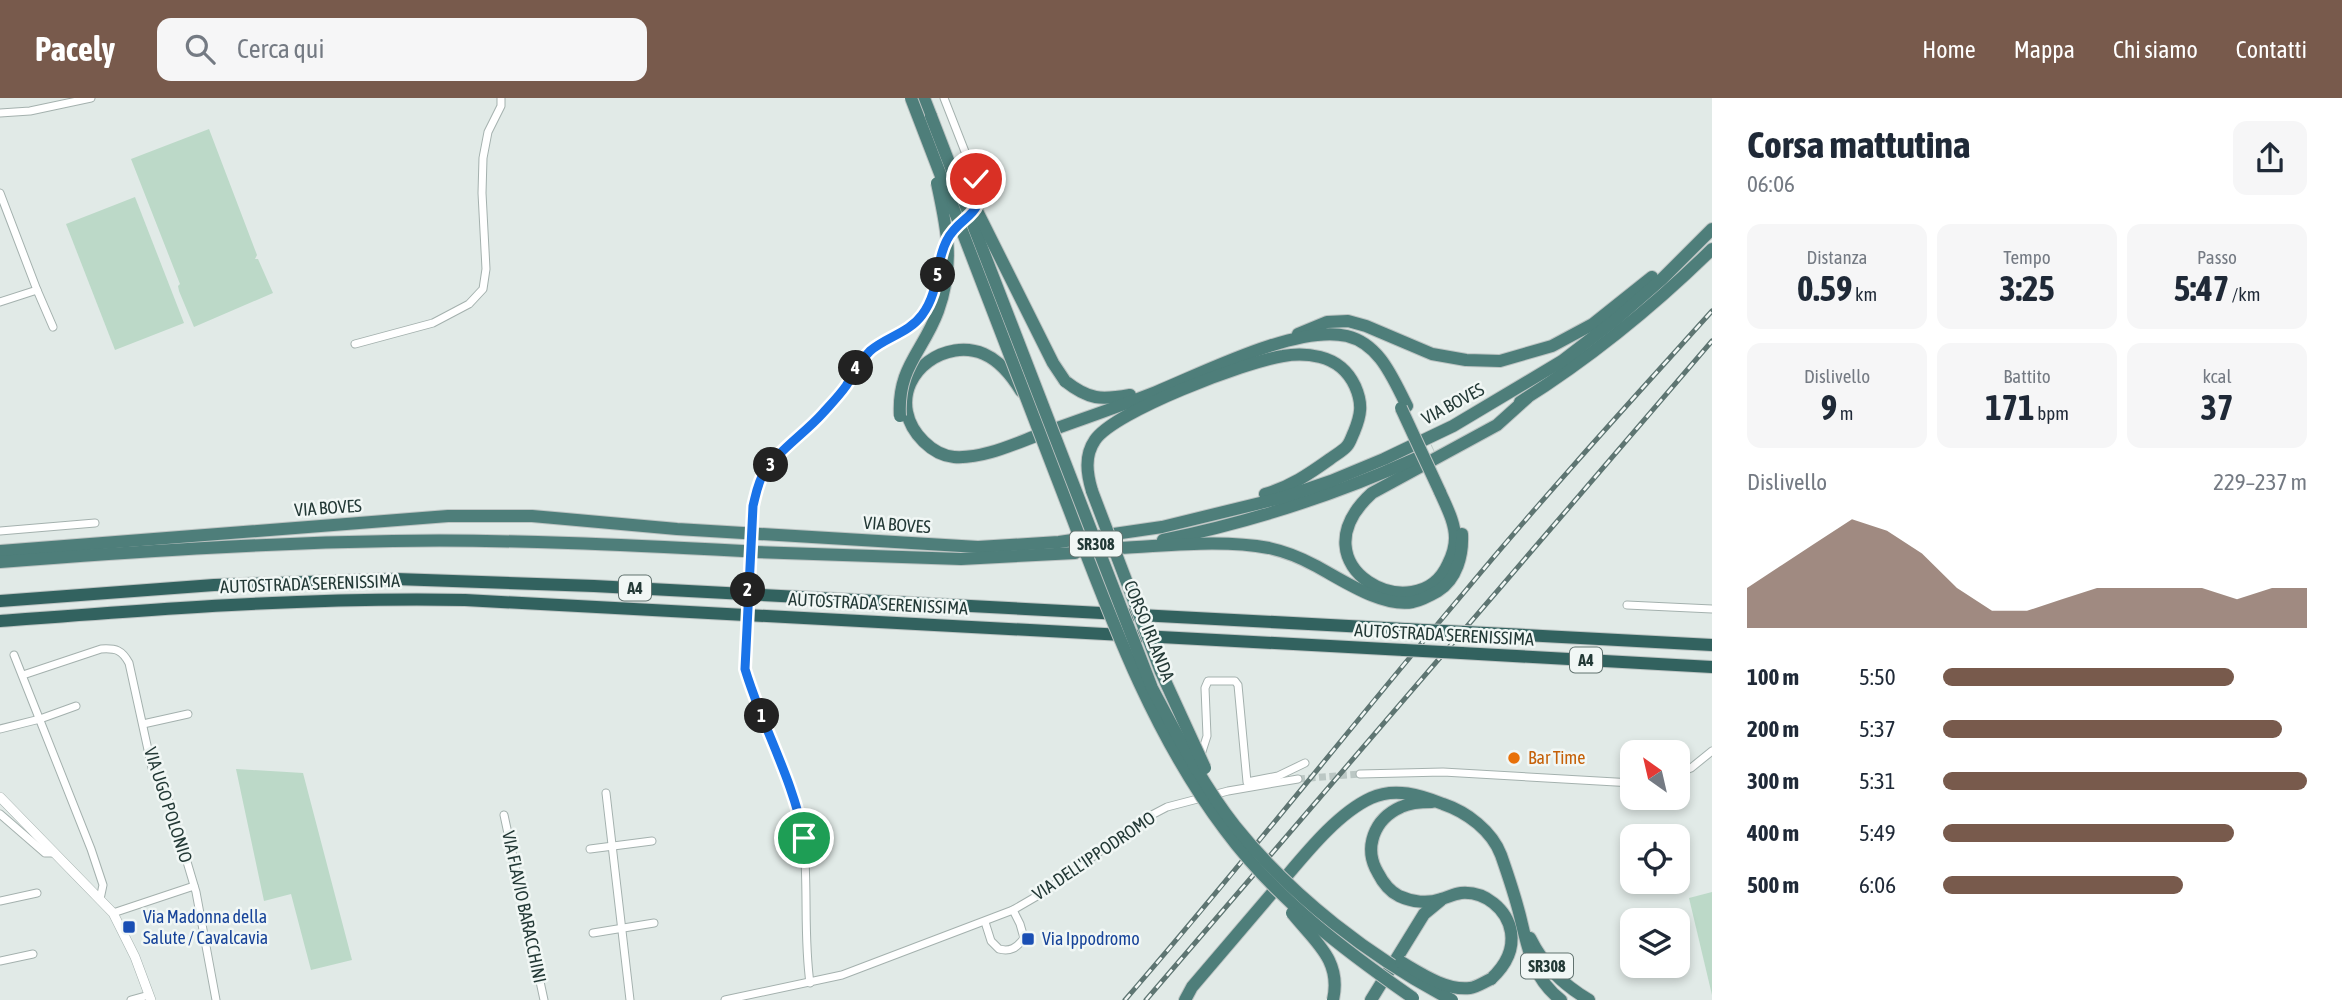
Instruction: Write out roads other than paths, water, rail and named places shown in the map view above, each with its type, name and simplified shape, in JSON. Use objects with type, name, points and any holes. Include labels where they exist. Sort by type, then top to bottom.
[{"type":"highway","name":"CORSO IRLANDA","points":[[911,98],[1093,572],[1145,698],[1196,789],[1262,875],[1313,923],[1363,963],[1417,1000]]},
{"type":"highway","name":"CORSO IRLANDA","points":[[924,98],[1152,688],[1189,756],[1219,804],[1271,866],[1338,925],[1402,971],[1452,1000]]},
{"type":"highway","points":[[931,116],[1043,344],[1065,381],[1082,394],[1112,398],[1133,395],[1191,377]]},
{"type":"highway","points":[[929,145],[948,236],[948,264],[945,289],[938,312],[901,384],[907,434],[920,448],[952,464],[974,462],[1183,390]]},
{"type":"highway","name":"VIA BOVES","points":[[1274,345],[1327,322],[1348,321],[1432,354],[1466,360],[1500,361],[1552,346],[1593,324],[1710,231]]},
{"type":"highway","name":"VIA BOVES","points":[[0,551],[448,516],[532,516],[677,529],[978,547],[1059,542],[1146,530],[1294,494],[1384,460],[1453,426],[1563,361],[1652,287],[1710,231]]},
{"type":"highway","name":"VIA BOVES","points":[[1434,450],[1527,398],[1581,361],[1634,321],[1712,249]]},
{"type":"highway","points":[[1029,403],[1014,379],[1000,364],[983,354],[949,351],[932,358],[920,368],[911,382],[904,414],[924,442],[937,451],[952,457],[968,456],[1012,445],[1274,345],[1307,336],[1332,334],[1348,336],[1363,343],[1376,353],[1385,365],[1443,490],[1459,518],[1462,537],[1462,554],[1445,586],[1412,602],[1394,601],[1359,590],[1311,563],[1272,549],[1243,545],[1118,548],[1198,533],[1282,511],[1367,480],[1417,458]]},
{"type":"highway","points":[[1262,361],[1292,346],[1316,341],[1352,343],[1375,360],[1404,407]]},
{"type":"highway","points":[[1146,530],[1279,490],[1301,480],[1348,446],[1361,416],[1361,400],[1344,370],[1333,361],[1317,356],[1284,355],[1262,361],[1183,390],[1126,415],[1105,429],[1093,442],[1087,459],[1092,491],[1156,660],[1212,782],[1219,804]]},
{"type":"highway","points":[[1443,490],[1455,537],[1453,553],[1438,580],[1410,593],[1399,593],[1373,585],[1356,572],[1347,554],[1344,538],[1348,522],[1359,505],[1372,493],[1497,425],[1527,398]]},
{"type":"highway","name":"VIA BOVES","points":[[0,562],[203,547],[382,541],[541,541],[961,559],[1076,553]]},
{"type":"highway","name":"AUTOSTRADA SERENISSIMA","points":[[0,601],[214,585],[396,579],[594,586],[1712,645]]},
{"type":"highway","name":"AUTOSTRADA SERENISSIMA","points":[[0,621],[235,603],[332,599],[440,599],[1712,667]]},
{"type":"highway","points":[[1185,1000],[1192,987],[1297,864],[1346,813],[1372,797],[1398,792],[1436,801],[1467,816],[1486,832],[1500,852],[1533,966],[1544,985],[1561,1000]]},
{"type":"highway","points":[[1338,925],[1436,981],[1469,988],[1491,979],[1501,970],[1511,944],[1511,932],[1502,910],[1479,895],[1464,892],[1441,900],[1410,901],[1390,891],[1373,865],[1370,847],[1380,823],[1388,814],[1403,805],[1436,801]]},
{"type":"highway","points":[[1262,875],[1331,963],[1336,984],[1333,1000]]},
{"type":"highway","points":[[1371,1000],[1424,914],[1441,900]]},
{"type":"highway","name":"SR308","points":[[1521,918],[1543,961],[1553,974],[1567,987],[1589,1000]]},
{"type":"street","points":[[0,113],[30,111],[91,98]]},
{"type":"street","points":[[355,344],[433,323],[470,304],[483,289],[486,269],[481,193],[483,158],[488,131],[501,106],[501,98]]},
{"type":"street","points":[[810,983],[804,838],[798,810],[745,669],[753,506],[757,487],[765,470],[819,417],[845,387],[867,354],[905,331],[921,317],[935,291],[946,242],[975,210],[979,199],[976,179],[944,98]]},
{"type":"street","points":[[0,193],[3,209],[53,327]]},
{"type":"street","points":[[0,302],[37,290]]},
{"type":"street","points":[[0,531],[95,523]]},
{"type":"street","points":[[1627,605],[1712,609]]},
{"type":"street","name":"VIA UGO POLONIO","points":[[23,675],[101,649],[115,648],[124,653],[129,663],[144,724],[152,768],[162,778],[194,886],[216,1000]]},
{"type":"street","points":[[14,655],[91,849],[103,885],[100,899]]},
{"type":"street","points":[[1205,797],[1196,778],[1197,764],[1207,736],[1205,688],[1208,681],[1235,681],[1238,685],[1247,782],[1278,776],[1305,763]]},
{"type":"street","points":[[0,729],[76,706]]},
{"type":"street","name":"VIA UGO POLONIO","points":[[144,724],[188,714]]},
{"type":"street","points":[[1690,768],[1712,751]]},
{"type":"street","points":[[1360,774],[1443,772],[1620,782]]},
{"type":"street","name":"VIA DELL'IPPODROMO","points":[[725,1000],[810,983],[873,965],[1013,910],[1044,892],[1146,818],[1167,807],[1298,779]]},
{"type":"street","points":[[606,793],[630,1000]]},
{"type":"street","points":[[0,797],[116,917],[150,997],[131,1000]]},
{"type":"street","points":[[0,814],[45,853],[53,853]]},
{"type":"street","name":"VIA FLAVIO BARACCHINI","points":[[504,815],[544,1000]]},
{"type":"street","points":[[590,849],[652,841]]},
{"type":"street","name":"VIA UGO POLONIO","points":[[116,917],[194,886]]},
{"type":"street","points":[[0,901],[37,894]]},
{"type":"street","name":"VIA DELL'IPPODROMO","points":[[985,922],[991,941],[999,949],[1012,950],[1024,937],[1013,910]]},
{"type":"street","points":[[593,933],[654,923]]},
{"type":"street","points":[[0,961],[33,954]]},
{"type":"tunnel","points":[[1417,458],[1434,450]]},
{"type":"tunnel","points":[[1298,779],[1360,774]]},
{"type":"railway","points":[[1125,1000],[1497,554],[1712,311]]},
{"type":"railway","points":[[1146,1000],[1712,341]]},
{"type":"place","name":"Bar Time","points":[[1514,758]]},
{"type":"place","name":"Via Madonna della Salute / Cavalcavia","points":[[129,927]]},
{"type":"place","name":"Via Ippodromo","points":[[1028,939]]}]
